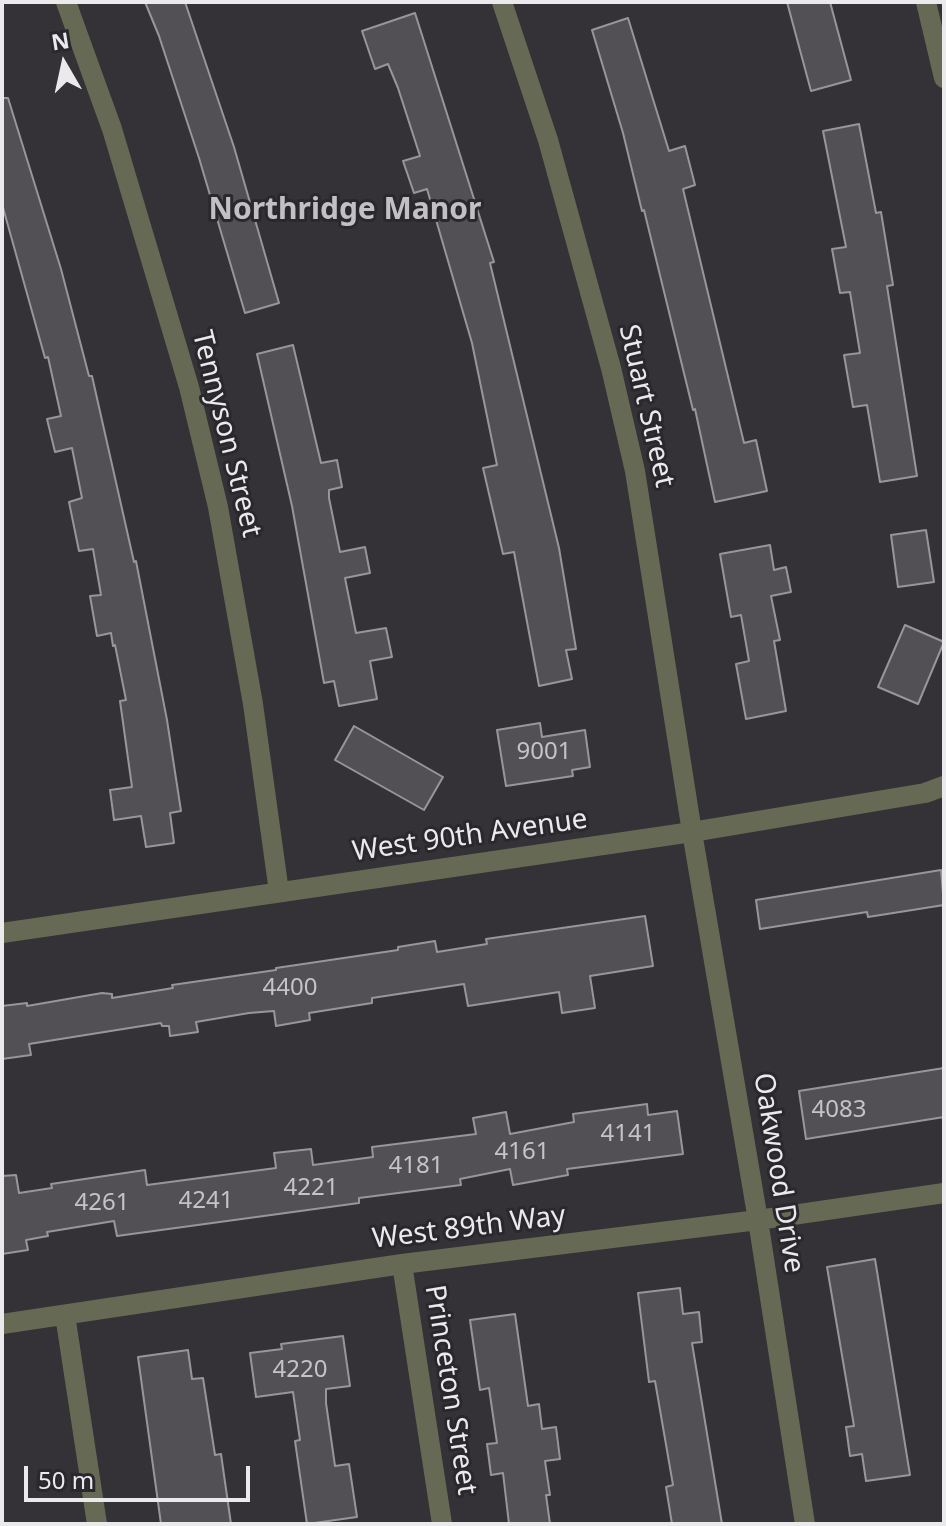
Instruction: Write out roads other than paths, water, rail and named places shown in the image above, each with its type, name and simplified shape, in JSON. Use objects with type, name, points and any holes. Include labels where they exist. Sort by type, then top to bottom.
[{"type":"street","name":"Tennyson Street","points":[[66,2],[117,144],[189,387],[218,507],[253,704],[279,892]]},
{"type":"street","name":"Stuart Street","points":[[502,2],[548,140],[611,368],[635,471],[692,832]]},
{"type":"street","points":[[926,2],[944,78]]},
{"type":"street","name":"West 90th Avenue","points":[[2,933],[692,832],[925,793],[944,786]]},
{"type":"street","name":"Oakwood Drive","points":[[692,832],[758,1220],[805,1524]]},
{"type":"street","name":"West 89th Way","points":[[2,1324],[402,1264],[758,1220],[944,1193]]},
{"type":"street","name":"Princeton Street","points":[[402,1264],[442,1524]]},
{"type":"street","points":[[65,1315],[97,1524]]},
{"type":"district","name":"Northridge Manor","points":[[345,210]]}]
